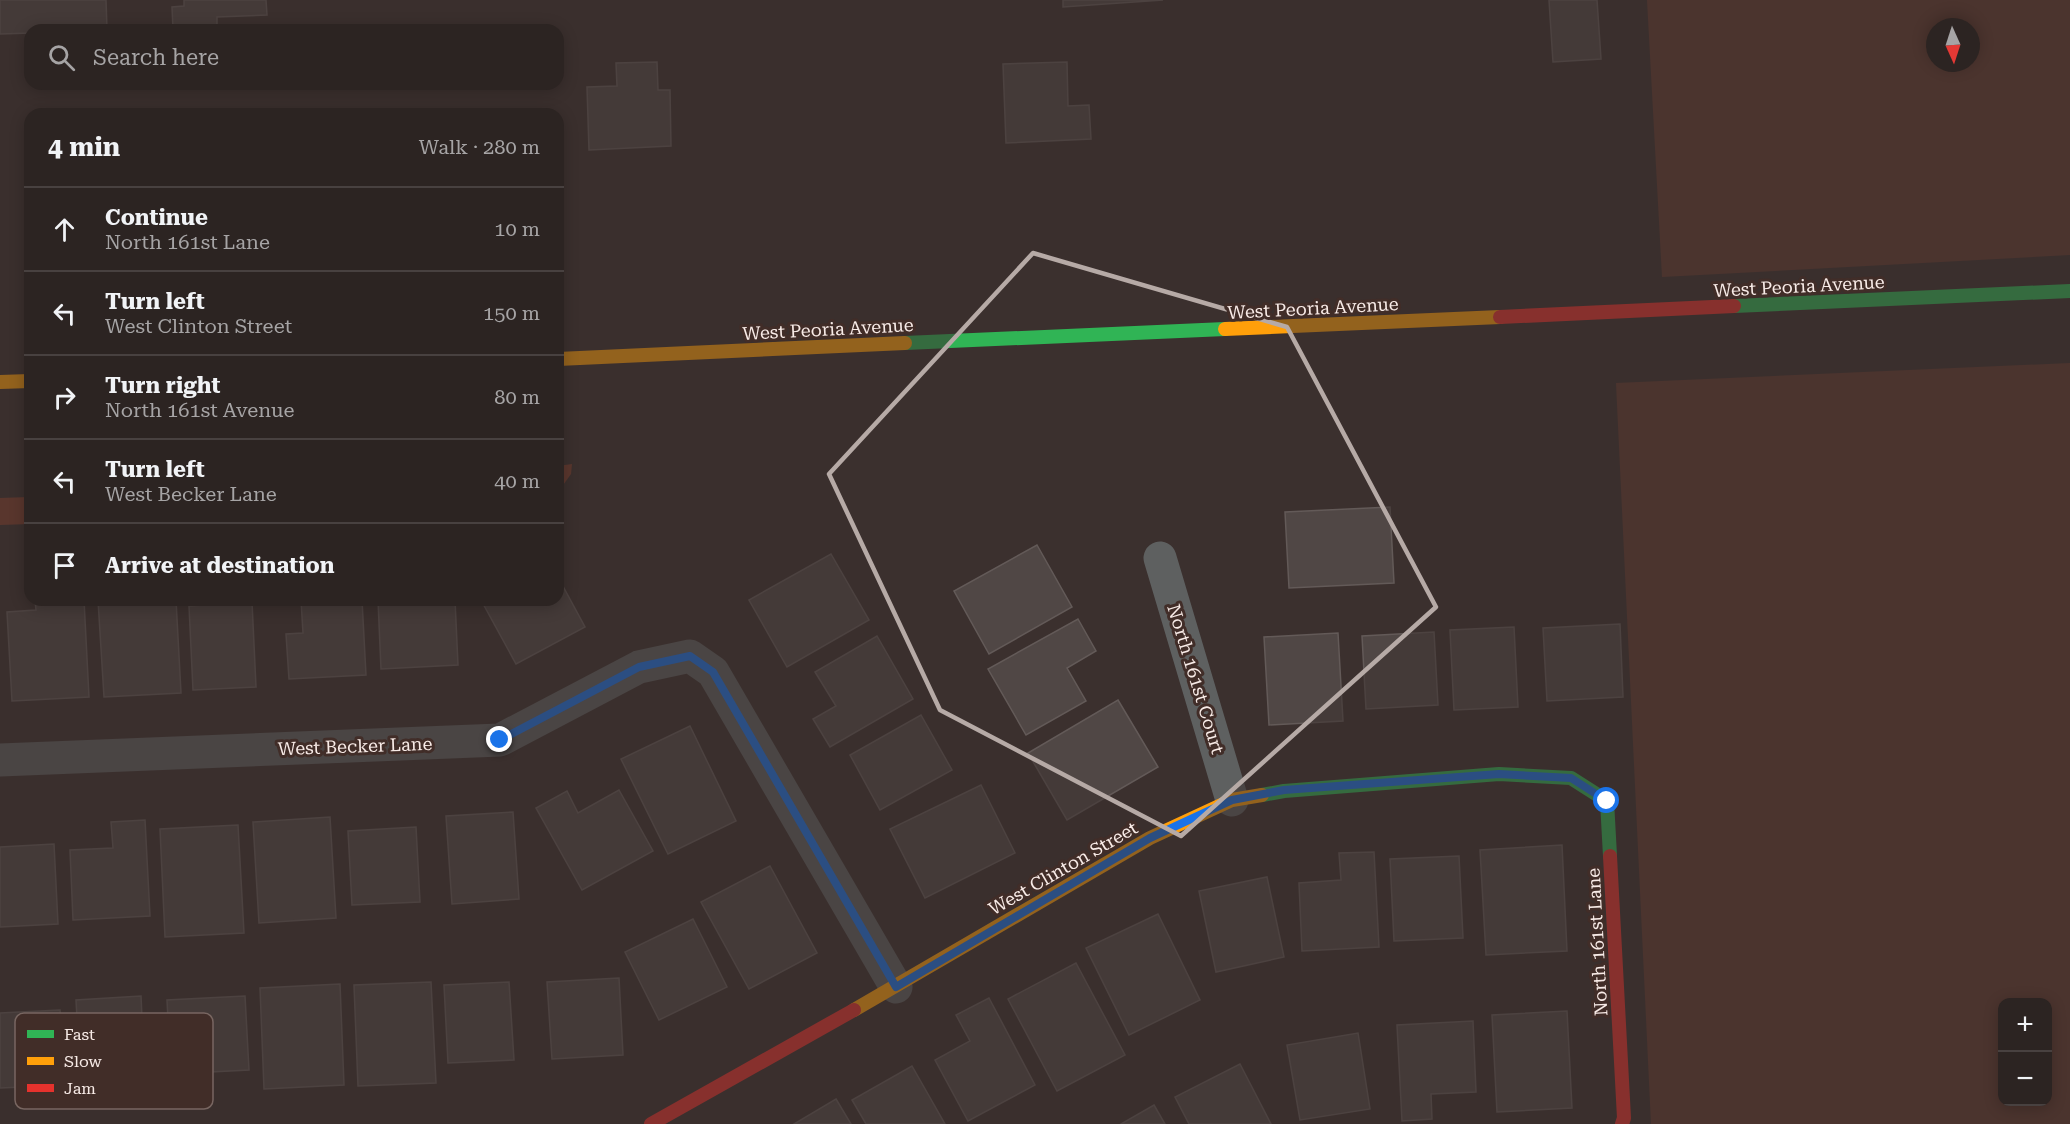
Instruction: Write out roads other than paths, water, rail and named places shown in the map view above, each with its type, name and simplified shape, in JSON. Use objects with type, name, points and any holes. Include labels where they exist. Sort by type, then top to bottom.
[{"type":"main road","name":"West Peoria Avenue","points":[[564,359],[2070,291]]},
{"type":"main road","points":[[0,382],[24,381]]},
{"type":"main road","name":"West Clinton Street","points":[[651,1124],[896,987],[1150,838],[1232,800],[1284,790],[1499,774],[1571,778]]},
{"type":"main road","name":"North 161st Lane","points":[[1571,778],[1607,801],[1624,1118],[1622,1124]]},
{"type":"street","name":"North 161st Court","points":[[1160,558],[1232,800]]},
{"type":"street","name":"West Becker Lane","points":[[0,760],[500,740],[639,667],[690,656],[713,672],[896,987]]}]
